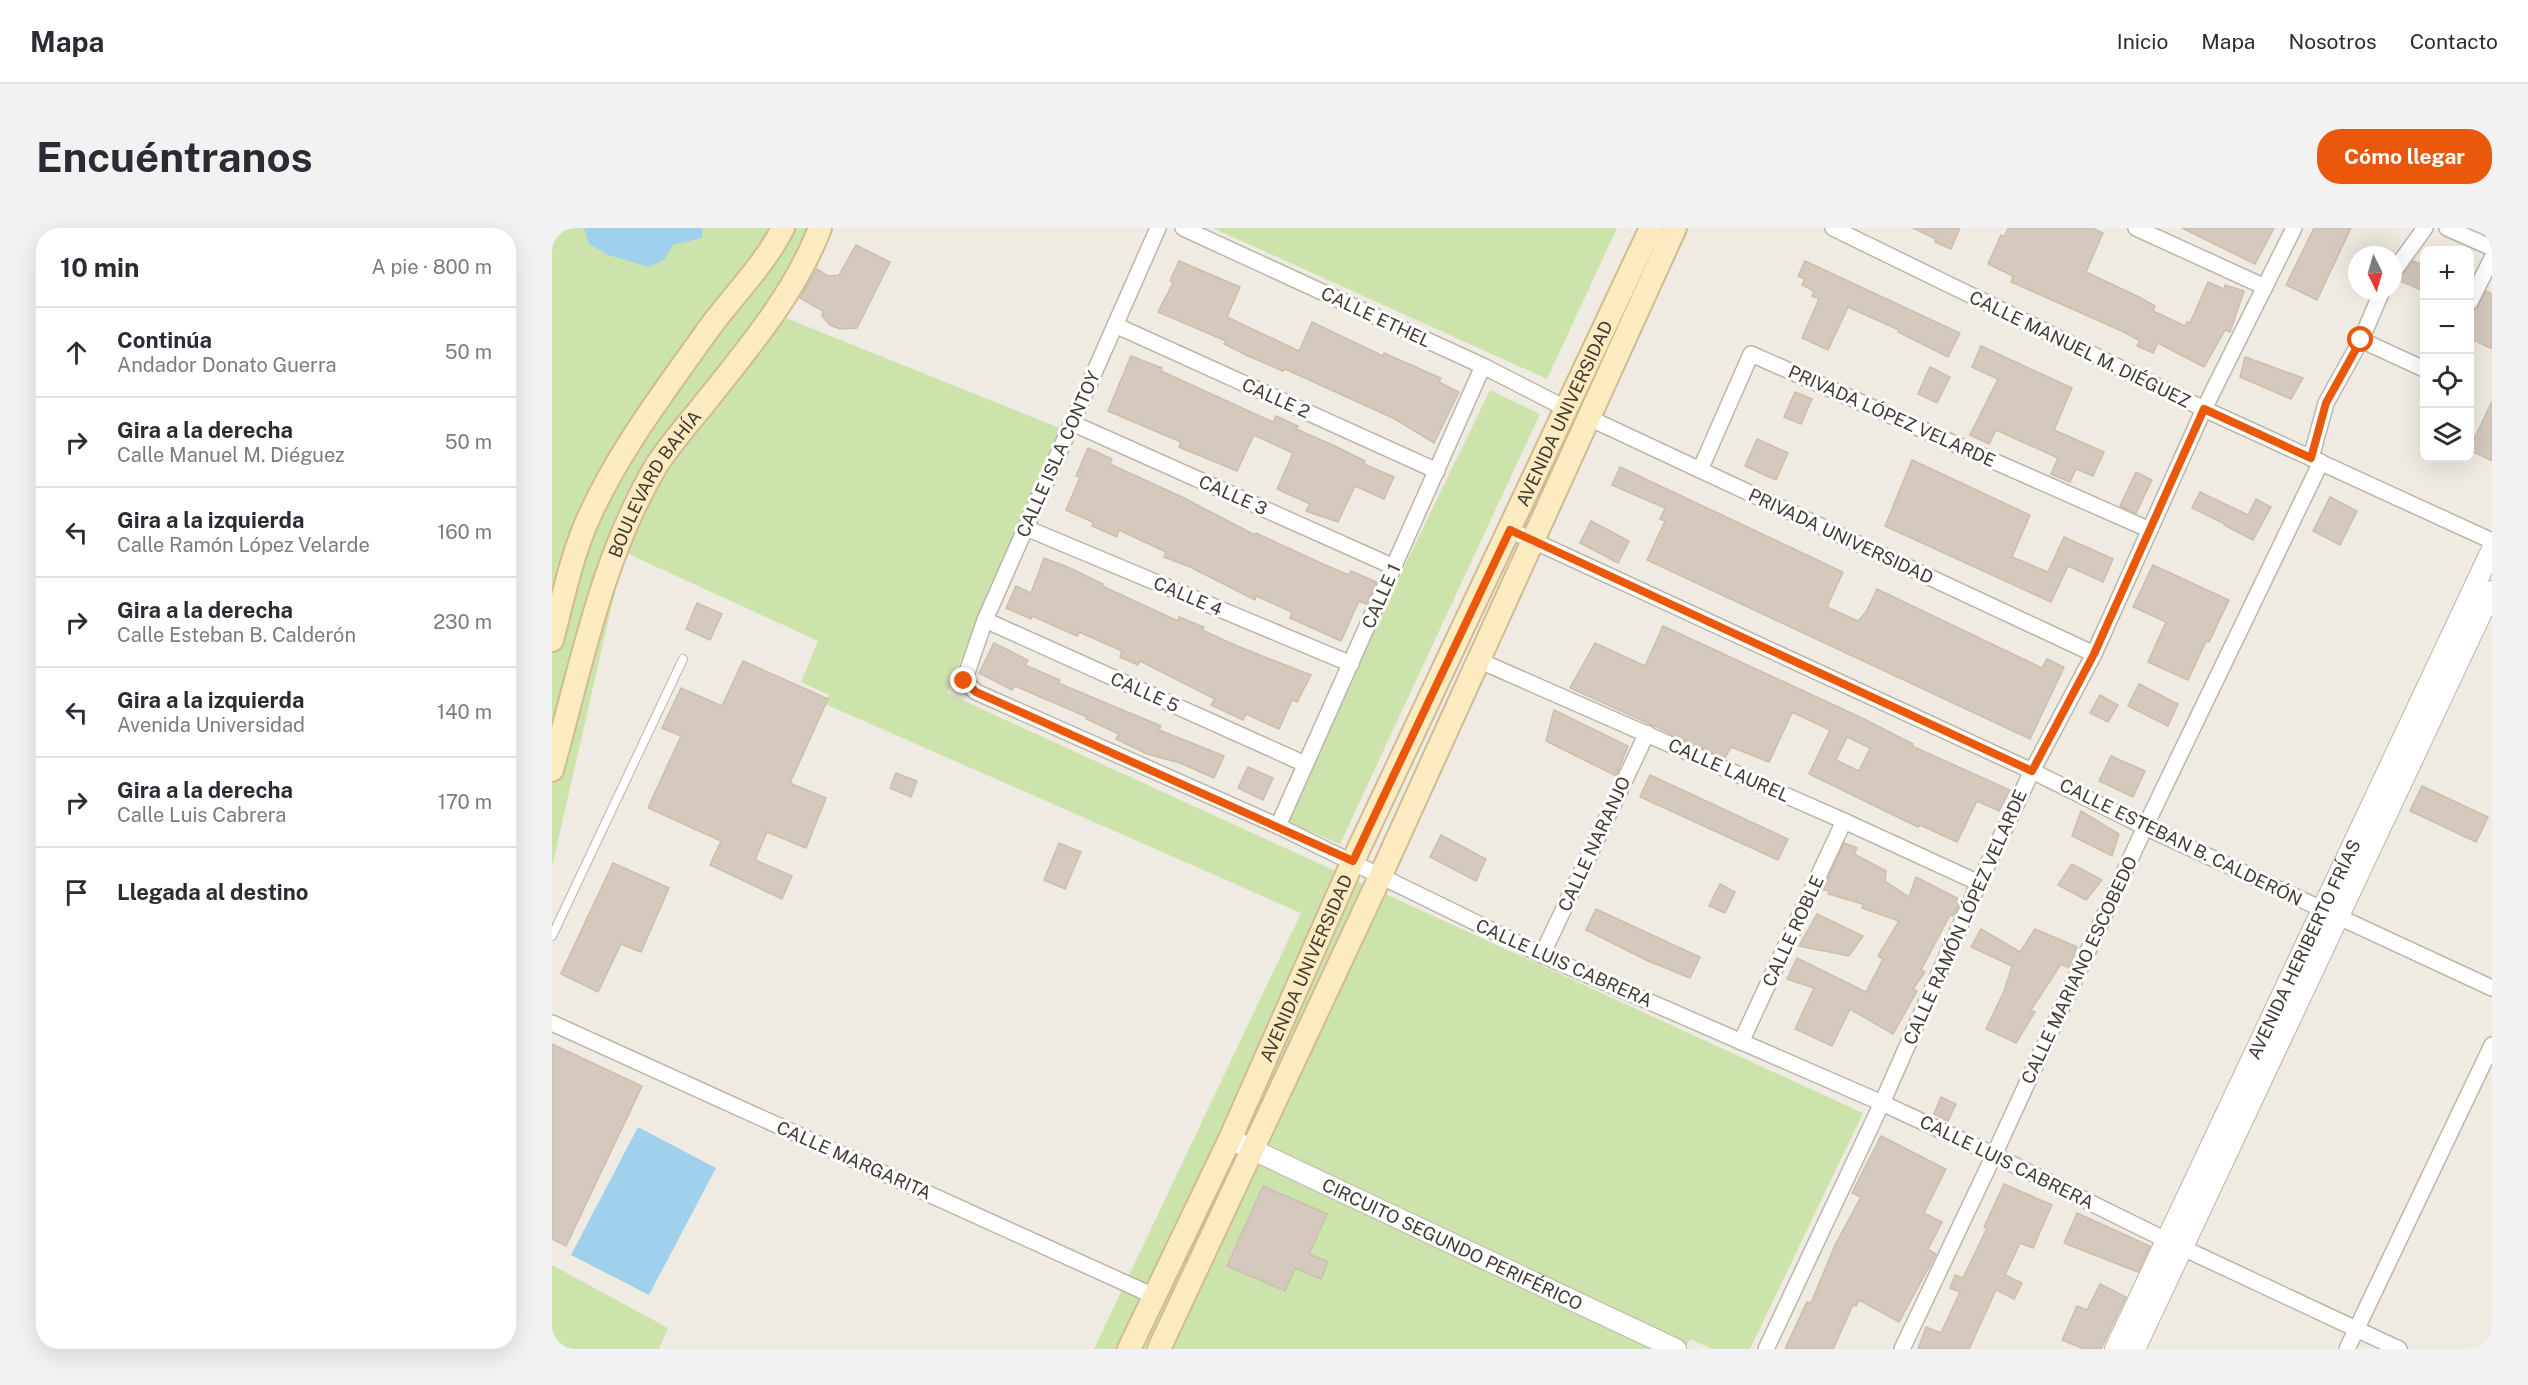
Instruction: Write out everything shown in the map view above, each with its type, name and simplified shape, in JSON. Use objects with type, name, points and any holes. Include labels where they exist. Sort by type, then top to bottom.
[{"type":"main road","points":[[552,640],[577,547],[613,468],[640,424],[716,318],[751,279],[783,228]]},
{"type":"main road","name":"BOULEVARD BAHÍA","points":[[552,770],[605,578],[630,513],[658,464],[782,302],[809,256],[820,228]]},
{"type":"main road","name":"AVENIDA UNIVERSIDAD","points":[[1129,1349],[1230,1139],[1353,861],[1568,409],[1651,228]]},
{"type":"main road","name":"AVENIDA UNIVERSIDAD","points":[[1159,1349],[1380,877],[1675,228]]},
{"type":"street","name":"CALLE ISLA CONTOY","points":[[964,681],[985,620],[1158,228]]},
{"type":"street","name":"CALLE ETHEL","points":[[1183,228],[1483,366],[1568,409]]},
{"type":"street","name":"CALLE MANUEL M. DIÉGUEZ","points":[[1833,228],[2204,409],[2492,541]]},
{"type":"street","points":[[2136,228],[2265,287]]},
{"type":"street","name":"CALLE RAMÓN LÓPEZ VELARDE","points":[[1766,1349],[1882,1102],[1979,883],[2032,771],[2094,654],[2204,409],[2294,228]]},
{"type":"street","points":[[2402,260],[2425,228]]},
{"type":"street","points":[[2447,228],[2492,248]]},
{"type":"street","points":[[2471,300],[2492,258]]},
{"type":"street","name":"CALLE MARIANO ESCOBEDO","points":[[1902,1349],[2316,460],[2326,403],[2361,340],[2378,300]]},
{"type":"street","name":"CALLE 2","points":[[1115,325],[1437,471]]},
{"type":"street","points":[[1600,338],[1621,348]]},
{"type":"street","points":[[2361,340],[2420,367]]},
{"type":"street","name":"PRIVADA LÓPEZ VELARDE","points":[[1700,470],[1751,354],[2150,530]]},
{"type":"street","name":"CALLE 1","points":[[1278,826],[1483,366]]},
{"type":"street","name":"PRIVADA UNIVERSIDAD","points":[[1589,418],[2094,654]]},
{"type":"street","name":"CALLE 3","points":[[1072,423],[1394,567]]},
{"type":"street","name":"CALLE 4","points":[[1026,528],[1351,664]]},
{"type":"street","name":"CALLE ESTEBAN B. CALDERÓN","points":[[1510,530],[2032,771],[2145,827],[2492,988]]},
{"type":"street","name":"AVENIDA HERIBERTO FRÍAS","points":[[2330,914],[2492,549]]},
{"type":"street","name":"AVENIDA HERIBERTO FRÍAS","points":[[2115,1349],[2174,1244],[2330,914],[2492,591]]},
{"type":"street","name":"CALLE 5","points":[[985,620],[1305,764]]},
{"type":"street","name":"CALLE LAUREL","points":[[1478,660],[1647,733],[1979,883]]},
{"type":"street","name":"CALLE LUIS CABRERA","points":[[964,681],[976,692],[1278,826],[1542,955],[1882,1102],[2174,1244],[2399,1349]]},
{"type":"street","name":"CALLE NARANJO","points":[[1542,955],[1647,733]]},
{"type":"street","name":"CALLE ROBLE","points":[[1741,1042],[1844,821]]},
{"type":"street","name":"CALLE MARGARITA","points":[[552,1023],[1156,1297]]},
{"type":"street","points":[[2347,1349],[2492,1045]]},
{"type":"street","name":"CIRCUITO SEGUNDO PERIFÉRICO","points":[[1230,1139],[1676,1349]]},
{"type":"street","name":"AVENIDA HERIBERTO FRÍAS","points":[[2135,1349],[2174,1244]]},
{"type":"lane","points":[[552,936],[683,659]]},
{"type":"green space","points":[[552,228],[831,228],[786,318],[1062,429],[947,693],[1863,1113],[1750,1349],[1712,1349],[1690,1339],[1685,1349],[1094,1349],[1301,913],[825,704],[829,695],[801,682],[818,641],[624,552],[552,867]]},
{"type":"green space","points":[[1213,228],[1617,228],[1547,379]]},
{"type":"green space","points":[[1490,390],[1540,414],[1340,844],[1288,822],[1386,604]]},
{"type":"green space","points":[[552,1265],[668,1328],[659,1349],[552,1349]]},
{"type":"water","points":[[584,228],[702,228],[702,238],[673,245],[664,260],[649,267],[608,255],[589,244]]},
{"type":"water","points":[[638,1127],[716,1168],[649,1295],[571,1255]]},
{"type":"building","points":[[1913,228],[1960,228],[1951,249]]},
{"type":"building","points":[[2008,228],[2092,228],[2103,233],[2086,272],[2139,297],[2155,306],[2153,311],[2185,326],[2187,322],[2190,323],[2208,282],[2224,289],[2225,285],[2244,291],[2230,332],[2225,330],[2204,367],[2158,343],[2153,353],[2137,346],[2140,341],[2124,332],[2011,282],[2013,276],[1988,264],[2001,235],[2004,237]]},
{"type":"building","points":[[2182,228],[2274,228],[2255,264]]},
{"type":"building","points":[[2314,228],[2351,228],[2317,300],[2286,285]]},
{"type":"building","points":[[856,245],[890,262],[857,328],[840,329],[830,325],[822,316],[823,311],[800,298],[817,269],[828,276],[839,275]]},
{"type":"building","points":[[1179,261],[1240,287],[1227,317],[1299,351],[1312,322],[1383,356],[1384,353],[1441,378],[1439,382],[1459,392],[1434,443],[1395,419],[1285,369],[1283,371],[1248,356],[1224,344],[1226,341],[1158,312],[1173,283],[1170,281]]},
{"type":"building","points":[[1805,261],[1960,333],[1948,357],[1898,332],[1899,330],[1848,307],[1828,350],[1802,338],[1819,299],[1812,296],[1814,291],[1802,285],[1805,279],[1798,276]]},
{"type":"building","points":[[2413,261],[2420,264],[2420,289],[2402,282],[2402,275]]},
{"type":"building","points":[[2486,291],[2492,294],[2492,349],[2474,340],[2474,309],[2478,307]]},
{"type":"building","points":[[1981,346],[2072,388],[2054,430],[2104,452],[2093,476],[2076,469],[2070,482],[2051,474],[2058,458],[1996,430],[1989,444],[1970,435],[1998,379],[1972,367]]},
{"type":"building","points":[[1131,356],[1162,368],[1161,371],[1273,422],[1276,416],[1298,426],[1296,429],[1335,446],[1365,461],[1364,464],[1394,477],[1384,499],[1355,486],[1338,522],[1306,511],[1310,504],[1277,489],[1293,453],[1254,435],[1237,471],[1179,447],[1181,442],[1108,411]]},
{"type":"building","points":[[2245,357],[2303,378],[2291,399],[2240,377]]},
{"type":"building","points":[[1930,367],[1950,377],[1937,403],[1918,394]]},
{"type":"building","points":[[1795,392],[1812,399],[1801,424],[1784,417]]},
{"type":"building","points":[[2492,401],[2492,461],[2474,452],[2474,439]]},
{"type":"building","points":[[1757,439],[1788,453],[1776,480],[1745,466]]},
{"type":"building","points":[[1088,448],[1112,459],[1110,464],[1182,497],[1255,535],[1256,533],[1349,575],[1351,571],[1376,582],[1366,604],[1359,601],[1341,641],[1290,618],[1292,612],[1256,596],[1255,600],[1190,567],[1164,557],[1166,552],[1119,530],[1117,537],[1092,526],[1093,522],[1066,510],[1080,477],[1076,476]]},
{"type":"building","points":[[1912,460],[2030,515],[2012,557],[2048,572],[2064,537],[2113,559],[2103,582],[2068,566],[2051,602],[1885,526]]},
{"type":"building","points":[[1620,467],[1843,572],[1827,607],[1858,621],[1866,612],[1877,589],[2042,668],[2047,659],[2064,667],[2030,739],[1647,560],[1665,521],[1660,519],[1665,508],[1612,485]]},
{"type":"building","points":[[2136,472],[2152,480],[2136,513],[2120,506]]},
{"type":"building","points":[[2200,492],[2248,515],[2256,499],[2271,507],[2253,540],[2192,508]]},
{"type":"building","points":[[2330,497],[2357,511],[2340,545],[2313,531]]},
{"type":"building","points":[[1591,521],[1629,541],[1618,563],[1580,543]]},
{"type":"building","points":[[1044,558],[1070,568],[1103,584],[1102,586],[1178,621],[1179,617],[1204,627],[1202,630],[1237,646],[1311,675],[1297,702],[1292,700],[1279,729],[1246,714],[1243,720],[1211,705],[1215,699],[1140,661],[1138,665],[1120,657],[1122,651],[1079,632],[1077,636],[1032,616],[1031,619],[1006,608],[1016,586],[1031,593]]},
{"type":"building","points":[[2153,565],[2229,600],[2188,680],[2148,662],[2166,622],[2133,607]]},
{"type":"building","points":[[697,603],[722,614],[710,640],[686,629]]},
{"type":"building","points":[[1663,626],[1862,718],[1913,744],[1912,746],[2010,790],[1999,811],[1977,801],[1957,842],[1920,825],[1918,827],[1809,774],[1830,730],[1794,713],[1769,762],[1731,747],[1725,758],[1570,688],[1595,643],[1645,666]],"holes":[[[1847,737],[1870,748],[1859,771],[1836,760]]]},
{"type":"building","points":[[994,643],[1028,660],[1025,665],[1060,680],[1058,683],[1161,726],[1159,730],[1224,756],[1214,778],[1180,763],[1147,754],[1116,739],[1119,734],[1086,719],[1087,717],[1015,686],[1012,690],[979,673]]},
{"type":"building","points":[[743,661],[828,699],[790,783],[826,798],[806,848],[767,832],[755,860],[792,876],[782,899],[710,865],[721,841],[648,808],[681,736],[662,728],[681,688],[722,706]]},
{"type":"building","points":[[2139,684],[2178,704],[2168,726],[2128,706]]},
{"type":"building","points":[[2100,695],[2118,705],[2108,722],[2090,713]]},
{"type":"building","points":[[1554,710],[1628,746],[1616,776],[1546,741]]},
{"type":"building","points":[[2111,756],[2145,771],[2133,797],[2099,781]]},
{"type":"building","points":[[1248,767],[1273,778],[1263,800],[1238,788]]},
{"type":"building","points":[[896,773],[917,781],[911,797],[890,788]]},
{"type":"building","points":[[1650,775],[1788,839],[1778,860],[1640,797]]},
{"type":"building","points":[[2422,786],[2488,817],[2476,842],[2410,811]]},
{"type":"building","points":[[2081,811],[2119,834],[2112,856],[2072,836]]},
{"type":"building","points":[[1441,835],[1486,859],[1476,881],[1430,857]]},
{"type":"building","points":[[1059,843],[1081,852],[1065,889],[1044,880]]},
{"type":"building","points":[[1844,843],[1857,848],[1854,854],[1886,871],[1885,881],[1909,897],[1916,877],[1961,900],[1953,916],[1950,915],[1921,970],[1925,972],[1913,989],[1917,991],[1893,1034],[1850,1009],[1832,1046],[1795,1029],[1814,988],[1787,979],[1797,958],[1866,992],[1883,959],[1878,956],[1899,921],[1862,908],[1863,904],[1828,894],[1830,891],[1823,890]]},
{"type":"building","points":[[613,863],[669,888],[641,952],[621,944],[598,992],[561,974]]},
{"type":"building","points":[[2072,864],[2102,880],[2086,900],[2058,885]]},
{"type":"building","points":[[1720,884],[1735,892],[1725,913],[1709,906]]},
{"type":"building","points":[[1596,909],[1700,957],[1690,978],[1646,960],[1586,930]]},
{"type":"building","points":[[1817,914],[1863,936],[1849,956],[1799,946]]},
{"type":"building","points":[[1981,929],[2020,952],[2035,929],[2077,947],[2069,968],[2061,964],[2031,1010],[2035,1012],[2016,1043],[1986,1029],[2004,991],[2012,966],[1971,947]]},
{"type":"building","points":[[552,1044],[642,1086],[566,1246],[552,1239]]},
{"type":"building","points":[[1941,1097],[1956,1104],[1948,1121],[1934,1114]]},
{"type":"building","points":[[1881,1136],[1946,1169],[1924,1213],[1942,1222],[1928,1249],[1936,1254],[1899,1322],[1859,1300],[1856,1306],[1853,1305],[1833,1349],[1785,1349],[1807,1302],[1811,1303],[1835,1245],[1861,1197],[1852,1193]]},
{"type":"building","points":[[2004,1184],[2052,1205],[2033,1248],[2020,1243],[2005,1275],[2022,1283],[2014,1299],[1996,1290],[1969,1349],[1918,1349],[1926,1327],[1941,1333],[1960,1292],[1950,1288],[1955,1275],[1963,1278],[1987,1228],[1984,1227]]},
{"type":"building","points":[[1263,1186],[1327,1214],[1309,1254],[1328,1262],[1321,1279],[1295,1268],[1285,1291],[1227,1266]]},
{"type":"building","points":[[2077,1213],[2150,1246],[2138,1272],[2064,1243]]},
{"type":"building","points":[[2100,1284],[2126,1297],[2101,1349],[2084,1349],[2062,1340],[2077,1306],[2087,1310]]},
{"type":"route","points":[[964,681],[976,692],[1353,861],[1510,530],[2032,771],[2094,654],[2204,409],[2311,458],[2326,403],[2361,340]]}]
